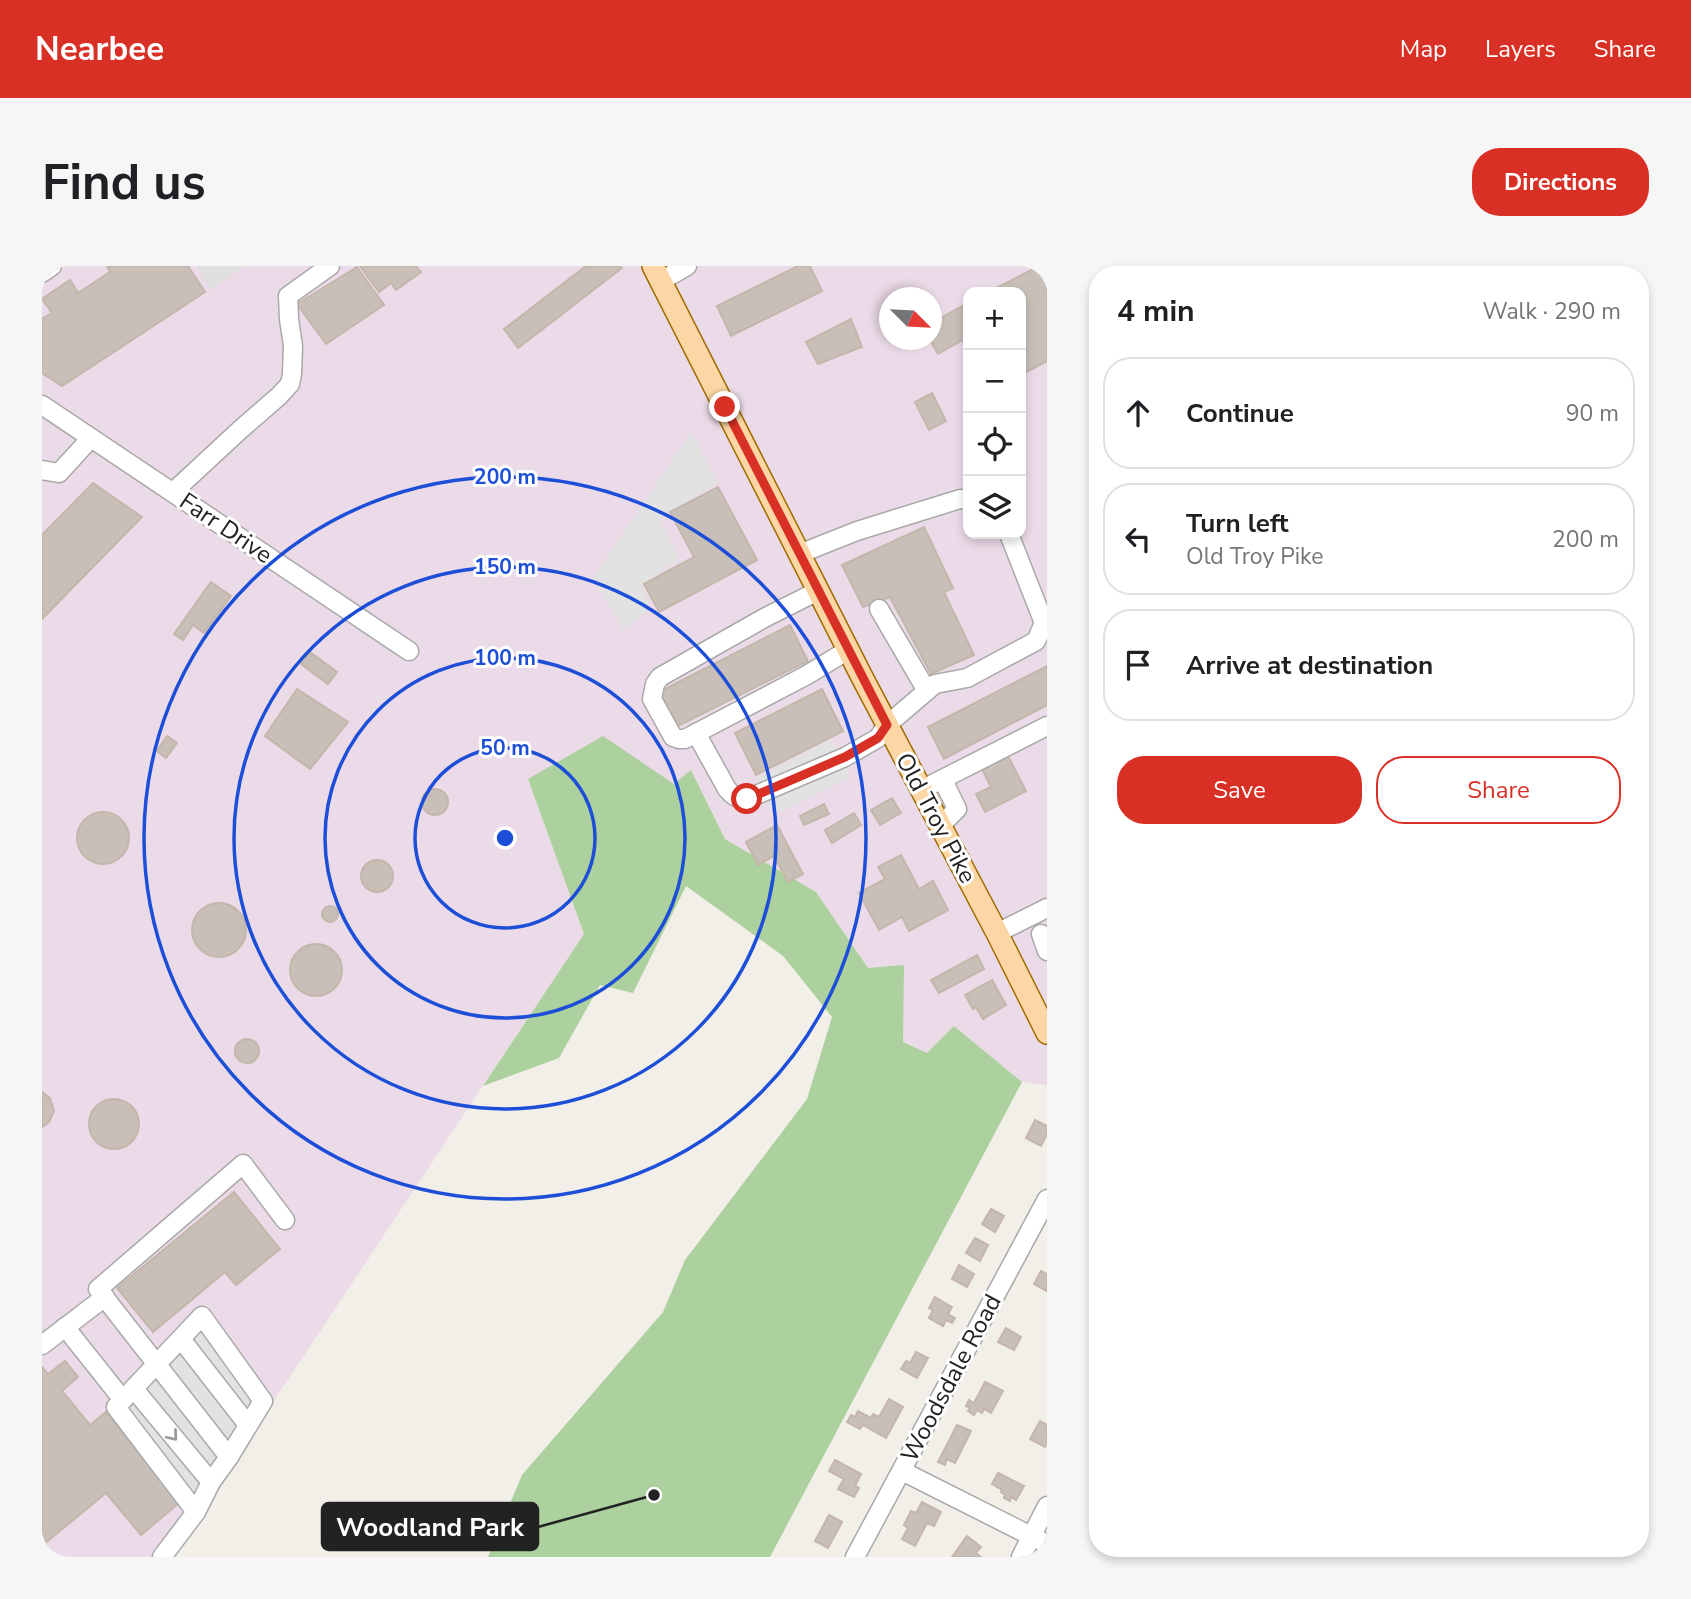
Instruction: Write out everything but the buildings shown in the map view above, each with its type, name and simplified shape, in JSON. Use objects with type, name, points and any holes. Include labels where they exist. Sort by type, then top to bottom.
[{"type":"main road","name":"Old Troy Pike","points":[[657,274],[921,790],[997,933],[1041,1007],[1047,1033]]},
{"type":"street","points":[[42,273],[52,266]]},
{"type":"street","points":[[173,492],[290,384],[293,346],[288,296],[330,266]]},
{"type":"street","points":[[657,274],[687,266]]},
{"type":"street","name":"Farr Drive","points":[[42,405],[409,651]]},
{"type":"street","points":[[42,470],[59,473],[91,438]]},
{"type":"street","points":[[799,554],[857,531],[963,499]]},
{"type":"street","points":[[696,733],[732,796],[747,799],[845,757],[878,738],[887,725],[935,684],[967,678],[1036,641],[1044,623],[1011,539]]},
{"type":"street","points":[[818,592],[766,617],[660,677],[655,684],[652,699],[673,737],[685,739],[807,675],[848,650]]},
{"type":"street","points":[[879,610],[927,691]]},
{"type":"street","points":[[921,790],[1047,726]]},
{"type":"street","points":[[940,826],[957,809],[943,780]]},
{"type":"street","points":[[997,933],[1047,908]]},
{"type":"street","points":[[229,1457],[98,1289],[243,1164],[285,1220]]},
{"type":"street","name":"Woodsdale Road","points":[[855,1557],[1047,1199]]},
{"type":"street","points":[[42,1345],[105,1297]]},
{"type":"street","points":[[162,1557],[197,1512],[211,1482],[263,1401],[202,1316],[116,1407],[197,1512]]},
{"type":"street","points":[[65,1328],[211,1482]]},
{"type":"street","points":[[181,1339],[248,1425]]},
{"type":"street","points":[[902,1471],[1039,1541]]},
{"type":"street","points":[[1021,1557],[1039,1541],[1047,1506]]},
{"type":"shaded area","points":[[42,266],[196,266],[211,290],[244,266],[1047,266],[1047,1085],[1022,1082],[954,1026],[927,1053],[902,1042],[868,968],[816,892],[725,839],[691,770],[675,784],[528,779],[584,934],[170,1557],[42,1557]]},
{"type":"shaded area","points":[[196,266],[244,266],[211,291]]},
{"type":"shaded area","points":[[691,432],[718,483],[660,519],[679,559],[641,586],[651,609],[623,629],[593,578]]},
{"type":"shaded area","points":[[832,739],[851,777],[775,815],[756,778]]},
{"type":"shaded area","points":[[212,1317],[274,1403],[198,1522],[116,1419]]},
{"type":"green space","points":[[603,736],[674,784],[691,770],[725,839],[816,892],[868,968],[904,965],[903,1042],[927,1053],[954,1026],[1022,1082],[770,1557],[488,1557],[522,1475],[663,1312],[685,1260],[807,1099],[832,1017],[783,956],[686,886],[633,993],[600,985],[559,1058],[483,1086],[584,934],[528,779]]},
{"type":"place","name":"Woodland Park","points":[[654,1495]]},
{"type":"route","points":[[725,407],[887,725],[878,738],[845,757],[747,799]]}]
